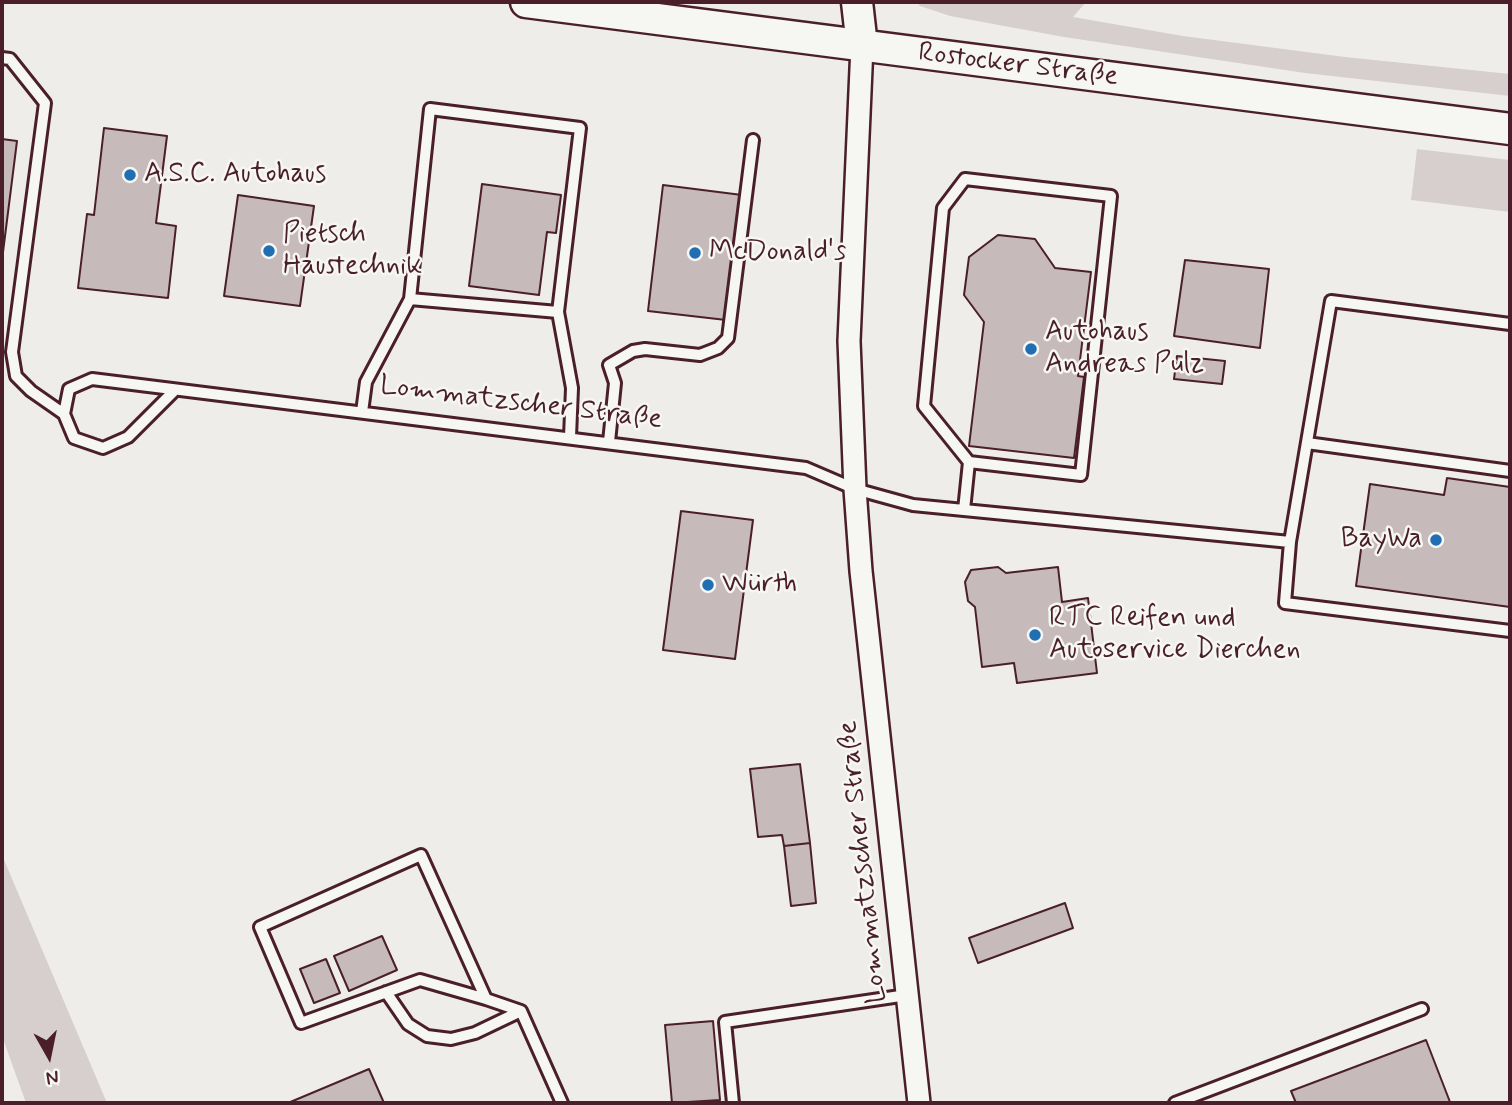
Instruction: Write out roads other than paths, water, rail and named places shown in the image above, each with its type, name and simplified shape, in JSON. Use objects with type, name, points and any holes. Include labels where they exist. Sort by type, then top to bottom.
[{"type":"street","name":"Rostocker Straße","points":[[526,2],[640,9],[862,46],[1510,129]]},
{"type":"street","points":[[858,2],[862,46]]},
{"type":"street","name":"Lommatzscher Straße","points":[[862,46],[849,341],[855,489],[861,571],[919,1103]]},
{"type":"lane","points":[[2,58],[10,59],[45,103],[12,352],[16,376],[31,391],[64,414],[74,438],[103,448],[128,438],[176,390]]},
{"type":"lane","points":[[362,412],[366,382],[410,299],[430,109],[580,128],[558,312],[572,388],[570,437]]},
{"type":"lane","points":[[609,442],[615,383],[609,365],[633,351],[645,349],[700,355],[718,348],[728,338],[753,140]]},
{"type":"lane","points":[[964,510],[969,462],[924,407],[943,208],[965,178],[1111,196],[1081,475],[969,462]]},
{"type":"lane","points":[[410,299],[558,312]]},
{"type":"lane","points":[[1510,324],[1331,301],[1290,542],[1285,603],[1510,631]]},
{"type":"lane","name":"Lommatzscher Straße","points":[[64,414],[69,389],[92,379],[806,468],[855,489]]},
{"type":"lane","points":[[1307,443],[1510,471]]},
{"type":"lane","points":[[855,489],[913,505],[1290,542]]},
{"type":"lane","points":[[486,999],[421,855],[260,927],[301,1023],[420,980],[486,999],[521,1011],[562,1103]]},
{"type":"lane","points":[[386,992],[408,1024],[427,1036],[451,1039],[475,1033],[521,1011]]},
{"type":"lane","points":[[733,1103],[725,1022],[907,995]]},
{"type":"lane","points":[[1175,1103],[1422,1009]]},
{"type":"place","name":"A.S.C. Autohaus","points":[[130,175]]},
{"type":"place","name":"Pietsch Haustechnik","points":[[269,251]]},
{"type":"place","name":"McDonald's","points":[[695,253]]},
{"type":"place","name":"Autohaus Andreas Pulz","points":[[1031,349]]},
{"type":"place","name":"BayWa","points":[[1436,540]]},
{"type":"place","name":"Würth","points":[[708,585]]},
{"type":"place","name":"RTC Reifen und Autoservice Dierchen","points":[[1035,635]]}]
